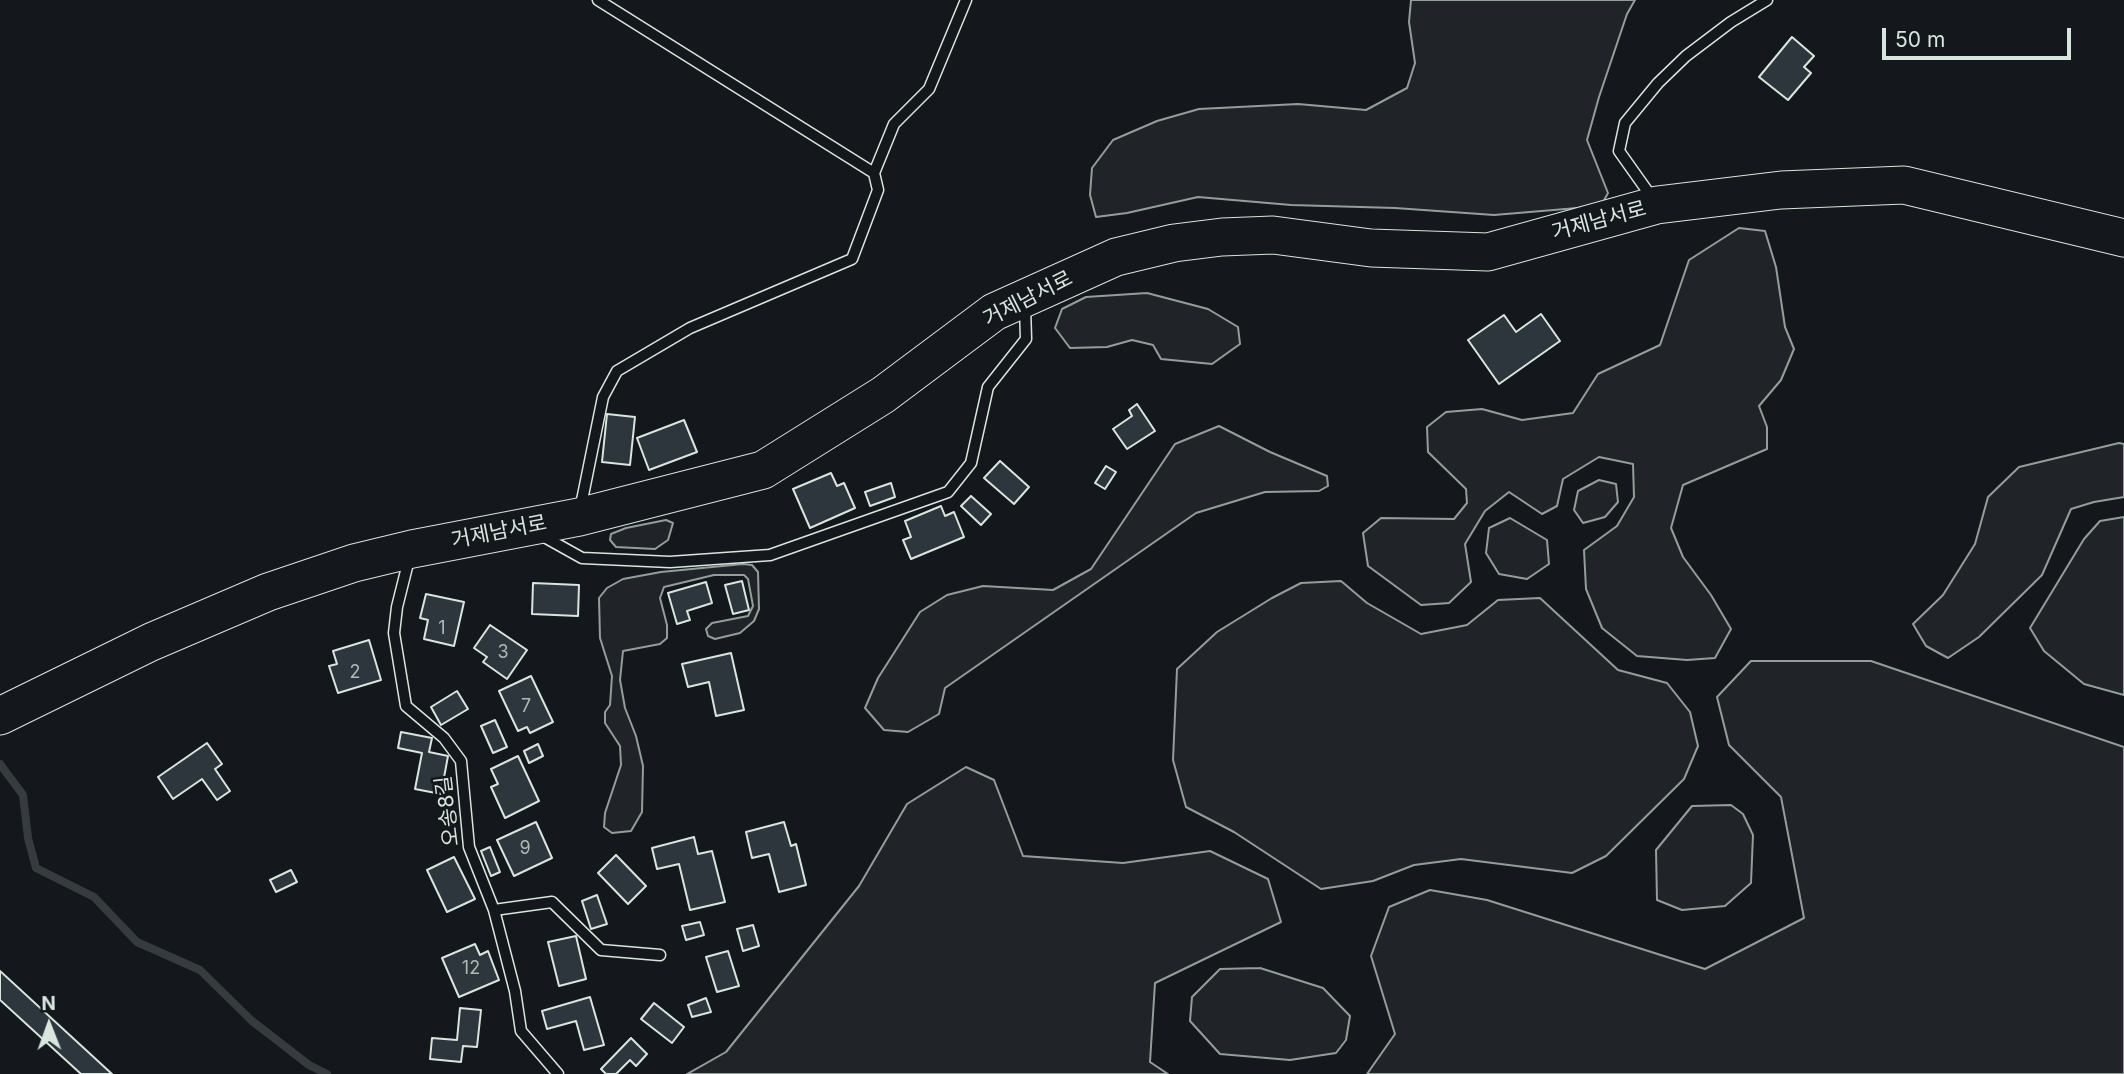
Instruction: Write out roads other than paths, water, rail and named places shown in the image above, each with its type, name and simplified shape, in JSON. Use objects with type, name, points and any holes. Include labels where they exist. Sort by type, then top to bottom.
[{"type":"main road","name":"거제남서로","points":[[0,716],[151,642],[268,592],[354,563],[579,517],[763,470],[883,395],[994,312],[1116,257],[1174,243],[1273,235],[1371,248],[1488,252],[1657,205],[1781,190],[1903,185],[2124,238]]},
{"type":"lane","points":[[598,0],[874,173]]},
{"type":"lane","points":[[579,517],[603,397],[617,371],[690,328],[852,259],[878,190],[874,173],[894,124],[929,89],[966,0]]},
{"type":"lane","points":[[1657,205],[1619,151],[1625,123],[1658,83],[1686,56],[1731,22],[1767,0]]},
{"type":"lane","points":[[526,527],[582,558],[670,562],[770,555],[948,492],[971,463],[988,387],[1026,339],[1025,297]]},
{"type":"lane","name":"오송8길","points":[[412,549],[397,607],[394,633],[406,706],[444,738],[461,761],[470,847],[494,910],[515,991],[521,1031],[558,1074]]},
{"type":"lane","points":[[494,910],[552,902],[601,950],[660,955]]},
{"type":"waterway","points":[[0,764],[23,795],[28,838],[36,868],[94,897],[137,942],[200,970],[252,1021],[309,1065],[327,1074]]}]
